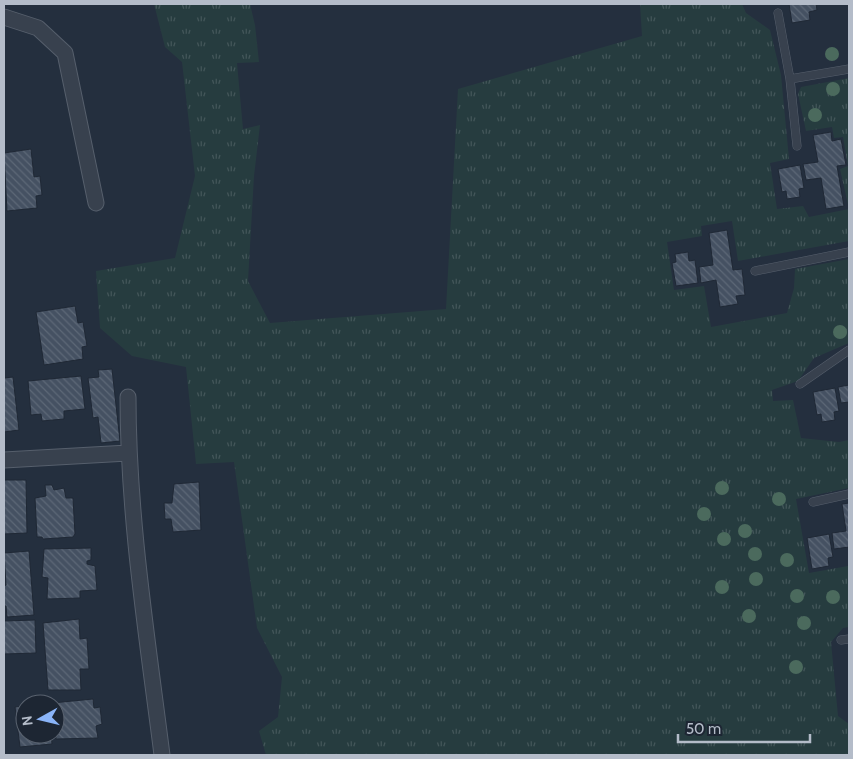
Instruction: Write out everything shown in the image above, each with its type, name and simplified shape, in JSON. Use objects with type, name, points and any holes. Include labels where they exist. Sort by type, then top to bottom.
[{"type":"street","points":[[4,17],[38,28],[65,53],[96,203]]},
{"type":"street","points":[[128,397],[128,453],[142,601],[162,755]]},
{"type":"street","points":[[4,460],[128,453]]},
{"type":"lane","points":[[778,13],[790,79],[797,146]]},
{"type":"lane","points":[[790,79],[849,70]]},
{"type":"lane","points":[[755,271],[849,252]]},
{"type":"lane","points":[[800,384],[849,350]]},
{"type":"lane","points":[[813,502],[849,494]]},
{"type":"green space","points":[[154,4],[250,4],[255,25],[259,62],[237,63],[243,129],[260,125],[254,176],[248,281],[270,323],[446,309],[458,89],[642,36],[640,4],[742,4],[746,13],[770,30],[781,75],[789,159],[770,163],[777,209],[803,206],[809,217],[849,209],[849,241],[738,261],[732,221],[701,226],[702,236],[667,242],[674,290],[704,286],[711,327],[787,313],[794,288],[795,269],[849,259],[849,343],[814,358],[798,381],[772,390],[773,401],[793,400],[801,438],[839,442],[849,440],[849,488],[796,499],[809,573],[848,566],[849,570],[849,627],[843,628],[831,642],[838,716],[849,724],[849,755],[266,755],[259,731],[278,717],[282,677],[257,628],[234,462],[196,464],[186,367],[132,356],[100,328],[96,271],[175,258],[195,176],[182,62],[165,47]]},
{"type":"green space","points":[[849,78],[849,209],[840,169],[848,166],[843,137],[834,138],[832,127],[806,131],[798,94],[801,87]]},
{"type":"building","points":[[789,4],[816,4],[817,10],[809,12],[810,20],[792,23]]},
{"type":"building","points":[[831,132],[832,141],[841,139],[846,165],[837,166],[844,206],[826,209],[821,178],[806,180],[803,164],[818,162],[813,135]]},
{"type":"building","points":[[31,149],[34,177],[40,176],[42,195],[36,196],[37,208],[7,211],[4,153]]},
{"type":"building","points":[[800,165],[804,188],[799,189],[800,197],[787,199],[786,191],[782,192],[778,169]]},
{"type":"building","points":[[727,230],[733,270],[742,269],[745,295],[736,296],[738,304],[720,307],[716,280],[701,283],[699,267],[713,265],[709,233]]},
{"type":"building","points":[[688,252],[689,261],[695,260],[698,283],[676,286],[672,263],[676,262],[675,254]]},
{"type":"building","points":[[75,306],[78,323],[83,322],[87,346],[82,347],[83,359],[44,365],[36,312]]},
{"type":"building","points":[[112,369],[120,441],[101,443],[98,417],[93,418],[88,378],[99,377],[98,370]]},
{"type":"building","points":[[81,376],[85,409],[64,411],[64,419],[42,421],[41,414],[31,415],[28,381]]},
{"type":"building","points":[[13,377],[19,430],[4,432],[4,378]]},
{"type":"building","points":[[849,385],[849,402],[841,403],[838,387]]},
{"type":"building","points":[[835,388],[839,411],[834,412],[835,420],[822,422],[821,414],[817,415],[813,392]]},
{"type":"building","points":[[4,480],[26,480],[27,533],[4,534]]},
{"type":"building","points":[[199,482],[201,530],[173,532],[171,519],[165,519],[164,503],[172,503],[174,484]]},
{"type":"building","points":[[45,485],[52,485],[54,490],[64,488],[66,498],[73,498],[75,534],[73,537],[43,539],[42,537],[37,537],[35,498],[46,496]]},
{"type":"building","points":[[849,503],[849,547],[834,549],[832,533],[846,531],[842,504]]},
{"type":"building","points":[[829,534],[833,557],[828,558],[829,566],[812,569],[807,538]]},
{"type":"building","points":[[91,548],[91,560],[87,561],[87,564],[95,566],[97,590],[80,591],[80,598],[47,599],[48,578],[42,577],[44,549]]},
{"type":"building","points":[[29,551],[34,615],[7,617],[6,606],[4,606],[4,586],[6,585],[4,553]]},
{"type":"building","points":[[79,619],[80,639],[87,638],[89,669],[80,669],[81,690],[48,690],[43,623]]},
{"type":"building","points":[[35,620],[36,653],[4,654],[4,621]]},
{"type":"building","points":[[93,699],[94,708],[100,707],[102,724],[96,726],[98,738],[65,739],[65,702]]},
{"type":"building","points":[[20,744],[52,744],[20,747]]}]
